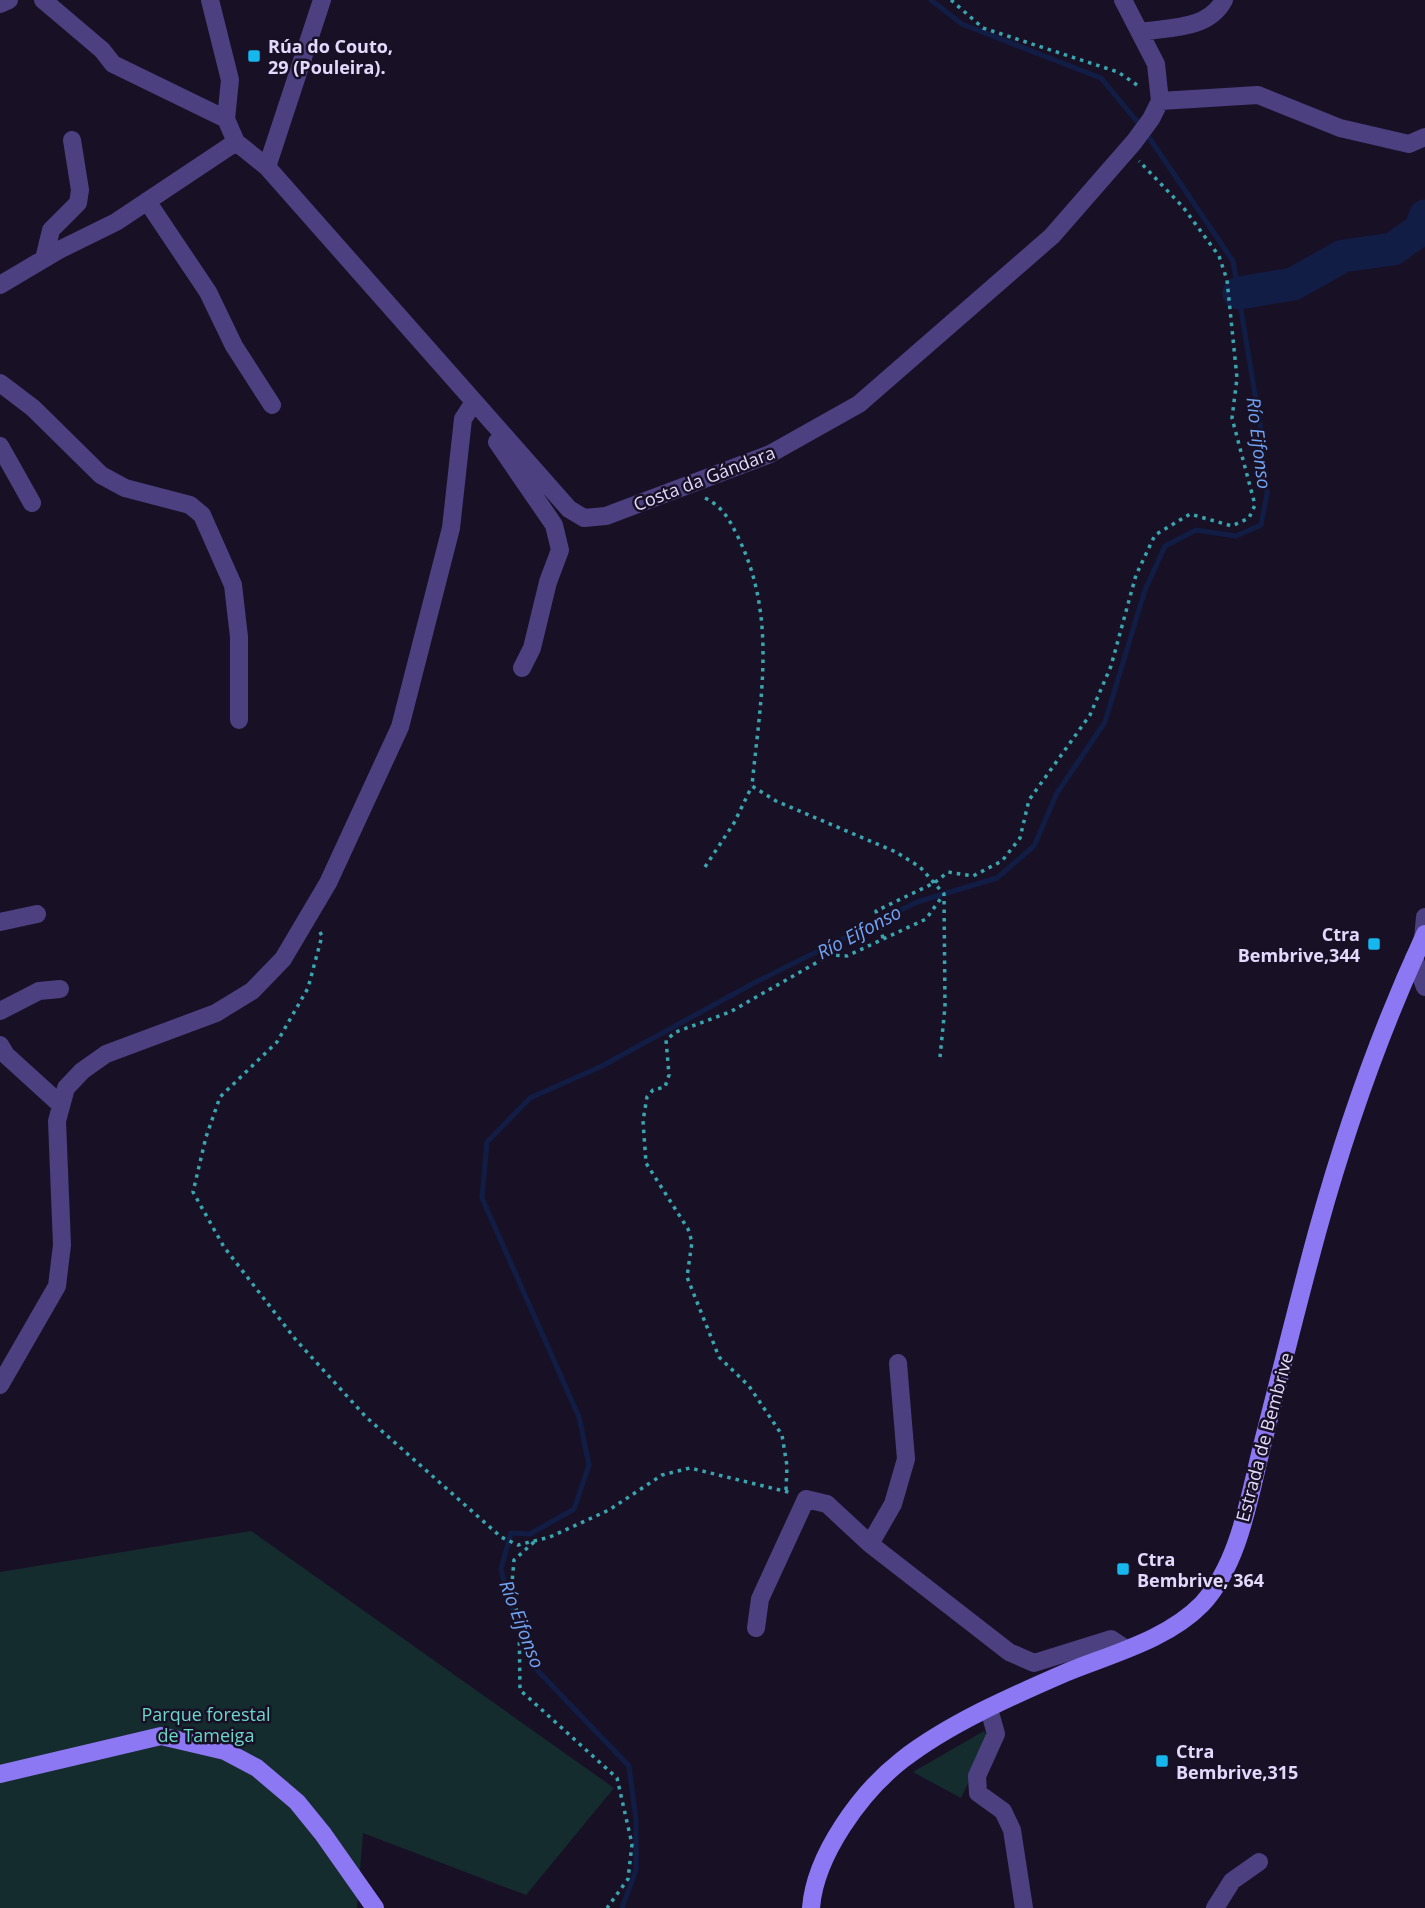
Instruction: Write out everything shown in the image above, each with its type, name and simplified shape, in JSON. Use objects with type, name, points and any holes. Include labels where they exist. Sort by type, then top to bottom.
[{"type":"street","points":[[0,4],[9,0]]},
{"type":"street","points":[[43,0],[102,50],[113,64],[226,119]]},
{"type":"street","points":[[0,285],[116,222],[236,142],[226,119],[230,80],[210,0]]},
{"type":"street","points":[[267,167],[322,0]]},
{"type":"street","points":[[1123,0],[1156,64],[1160,101],[1258,95],[1340,128],[1409,144],[1425,136]]},
{"type":"street","points":[[1140,32],[1203,22],[1219,10],[1224,0]]},
{"type":"street","name":"Costa da Gándara","points":[[236,142],[267,167],[569,509],[584,518],[606,516],[770,454],[859,404],[1052,236],[1130,146],[1151,119],[1160,101]]},
{"type":"street","points":[[44,259],[51,230],[78,203],[80,190],[72,140]]},
{"type":"street","points":[[147,201],[208,292],[234,346],[272,405]]},
{"type":"street","points":[[0,383],[33,408],[101,475],[125,488],[190,505],[202,515],[233,584],[239,637],[239,720]]},
{"type":"street","points":[[0,1385],[57,1286],[62,1245],[57,1121],[66,1088],[82,1071],[106,1054],[216,1013],[252,991],[283,959],[328,883],[400,727],[451,528],[463,419],[474,402]]},
{"type":"street","points":[[497,428],[498,446],[531,488],[548,516],[560,550],[548,582],[532,648],[522,668]]},
{"type":"street","points":[[0,446],[32,503]]},
{"type":"street","points":[[0,922],[37,914]]},
{"type":"street","points":[[1424,936],[1425,916]]},
{"type":"street","name":"Estrada de Bembrive","points":[[811,1908],[816,1876],[823,1859],[851,1816],[888,1771],[918,1749],[989,1709],[1149,1639],[1194,1611],[1215,1586],[1232,1551],[1330,1188],[1365,1080],[1424,936]]},
{"type":"street","points":[[1414,958],[1425,988]]},
{"type":"street","points":[[0,1011],[39,991],[60,989]]},
{"type":"street","points":[[0,1045],[6,1055],[61,1105]]},
{"type":"street","points":[[870,1544],[893,1504],[906,1459],[898,1363]]},
{"type":"street","points":[[756,1628],[761,1598],[806,1499],[827,1504],[870,1544],[1009,1652],[1034,1663],[1111,1639],[1126,1649]]},
{"type":"street","points":[[989,1709],[996,1734],[977,1776],[978,1793],[1003,1811],[1012,1830],[1024,1908]]},
{"type":"street","points":[[0,1774],[161,1736],[225,1751],[257,1768],[297,1802],[323,1834],[374,1908]]},
{"type":"street","points":[[1215,1908],[1232,1881],[1259,1862]]},
{"type":"path","points":[[951,0],[983,28],[1118,72],[1160,101]]},
{"type":"path","points":[[883,938],[876,911],[934,883],[948,872],[973,876],[1002,861],[1020,838],[1029,800],[1090,715],[1111,666],[1136,575],[1155,535],[1190,514],[1232,526],[1249,518],[1255,505],[1232,418],[1237,378],[1227,280],[1220,256],[1183,207],[1130,146]]},
{"type":"path","points":[[693,501],[706,498],[724,509],[751,563],[764,621],[763,671],[752,786],[734,823],[705,867]]},
{"type":"path","points":[[752,786],[776,801],[896,852],[920,867],[944,894],[946,993],[940,1057]]},
{"type":"path","points":[[786,1490],[787,1465],[782,1435],[749,1387],[719,1357],[687,1277],[692,1242],[688,1229],[646,1163],[643,1121],[647,1097],[653,1090],[665,1087],[669,1075],[666,1040],[676,1032],[730,1012],[830,955],[847,956],[926,919],[944,894]]},
{"type":"path","points":[[312,911],[322,936],[308,988],[277,1042],[220,1097],[206,1137],[193,1192],[224,1247],[304,1350],[366,1417],[501,1537],[518,1545],[537,1540],[609,1510],[662,1475],[690,1468],[786,1490],[806,1499]]},
{"type":"path","points":[[537,1540],[514,1560],[511,1594],[519,1617],[520,1690],[617,1778],[632,1844],[628,1879],[607,1908]]},
{"type":"green space","name":"Parque forestal de Tameiga","points":[[251,1531],[614,1788],[526,1895],[363,1833],[357,1908],[0,1908],[0,1572]]},
{"type":"green space","points":[[984,1731],[989,1738],[961,1798],[913,1772]]},
{"type":"waterway","name":"Río Eifonso","points":[[931,0],[962,24],[1101,78],[1140,125]]},
{"type":"waterway","name":"Río Eifonso","points":[[622,1908],[636,1870],[636,1820],[629,1766],[537,1670],[508,1598],[501,1569],[511,1533],[530,1534],[574,1509],[589,1465],[579,1417],[482,1198],[487,1142],[530,1098],[602,1066],[752,984],[917,902],[997,878],[1034,846],[1057,793],[1105,722],[1145,590],[1165,546],[1196,530],[1236,536],[1261,525],[1267,494],[1261,431],[1233,261],[1146,133]]},
{"type":"waterway","points":[[1239,293],[1293,284],[1343,256],[1393,249],[1421,229],[1425,216]]},
{"type":"place","name":"Rúa do Couto, 29 (Pouleira).","points":[[254,56]]},
{"type":"place","name":"Ctra Bembrive,344","points":[[1374,944]]},
{"type":"place","name":"Ctra Bembrive, 364","points":[[1123,1569]]},
{"type":"place","name":"Ctra Bembrive,315","points":[[1162,1761]]}]
